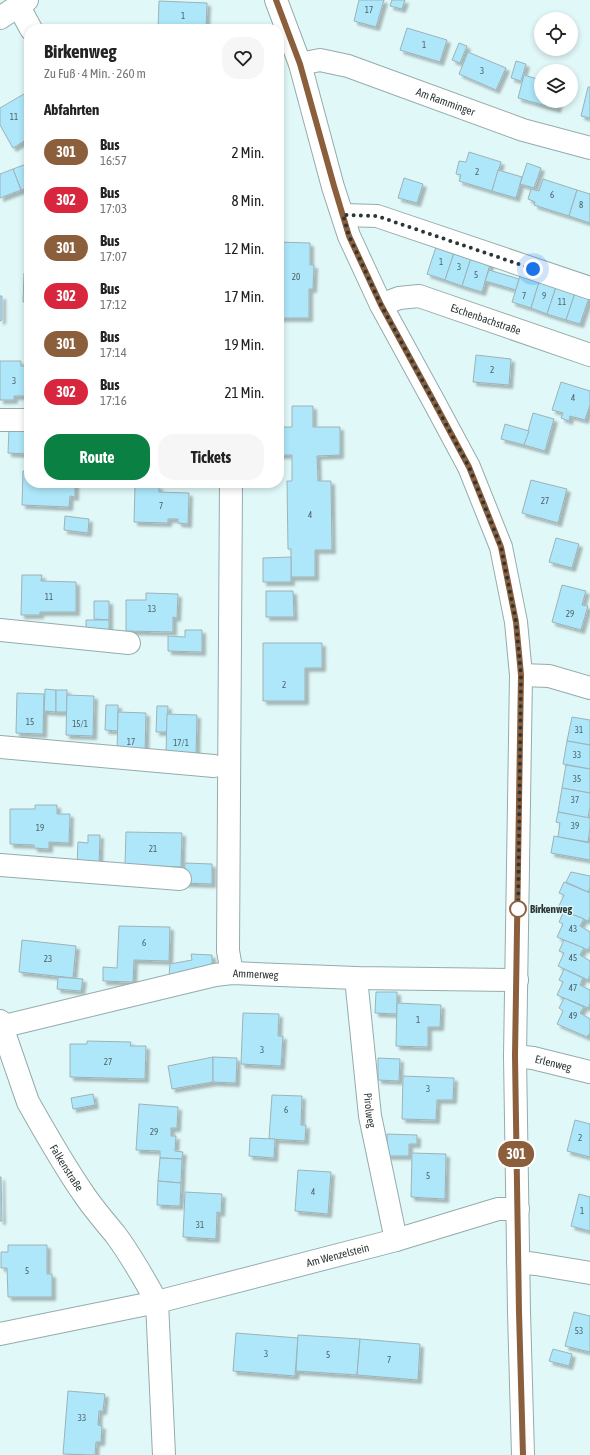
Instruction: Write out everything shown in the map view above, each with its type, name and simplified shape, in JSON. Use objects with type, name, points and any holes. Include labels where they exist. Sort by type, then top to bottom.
[{"type":"street","points":[[276,0],[300,64],[349,236],[381,305],[469,467],[501,547],[516,622],[521,675],[515,1056],[523,1455]]},
{"type":"street","points":[[9,11],[25,24]]},
{"type":"street","name":"Am Ramminger","points":[[300,64],[320,60],[348,66],[523,130],[590,148]]},
{"type":"street","points":[[343,215],[377,216],[590,288]]},
{"type":"street","name":"Eschenbachstraße","points":[[381,305],[399,298],[419,296],[589,350]]},
{"type":"street","points":[[0,420],[24,420]]},
{"type":"street","points":[[231,488],[228,950],[232,973]]},
{"type":"street","points":[[0,630],[129,643]]},
{"type":"street","points":[[521,675],[549,676],[590,688]]},
{"type":"street","points":[[0,747],[214,766]]},
{"type":"street","points":[[0,865],[180,879]]},
{"type":"street","name":"Ammerweg","points":[[0,1025],[215,975],[232,973],[356,978],[517,980]]},
{"type":"street","name":"Pirolweg","points":[[356,978],[370,1116],[396,1240]]},
{"type":"street","name":"Falkenstraße","points":[[0,1025],[28,1102],[63,1164],[86,1198],[116,1236],[157,1302]]},
{"type":"street","name":"Erlenweg","points":[[515,1056],[533,1058],[590,1072]]},
{"type":"street","name":"Am Wenzelstein","points":[[0,1334],[157,1302],[396,1240],[498,1208],[518,1209]]},
{"type":"street","points":[[518,1262],[590,1273]]},
{"type":"street","points":[[157,1302],[164,1455]]},
{"type":"building","points":[[359,0],[384,0],[376,27],[354,21]]},
{"type":"building","points":[[392,0],[405,0],[402,9],[390,6]]},
{"type":"building","points":[[159,1],[207,3],[206,24],[158,24]]},
{"type":"building","points":[[407,28],[447,40],[440,62],[400,50]]},
{"type":"building","points":[[459,43],[467,46],[460,63],[452,60]]},
{"type":"building","points":[[468,52],[506,68],[496,90],[459,74]]},
{"type":"building","points":[[516,61],[526,64],[521,81],[511,78]]},
{"type":"building","points":[[524,75],[534,78],[534,103],[518,98]]},
{"type":"building","points":[[588,87],[590,87],[590,118],[581,116]]},
{"type":"building","points":[[24,94],[24,141],[13,148],[0,125],[0,108]]},
{"type":"building","points":[[469,152],[501,162],[492,191],[459,181],[461,175],[456,174],[459,161],[466,162]]},
{"type":"building","points":[[527,163],[541,168],[534,188],[520,184]]},
{"type":"building","points":[[24,165],[24,189],[21,190],[13,169]]},
{"type":"building","points":[[13,169],[21,190],[0,198],[0,174]]},
{"type":"building","points":[[498,170],[522,177],[516,198],[492,191]]},
{"type":"building","points":[[404,178],[423,184],[417,203],[398,198]]},
{"type":"building","points":[[543,179],[577,190],[569,216],[534,205],[535,202],[528,199],[531,189],[539,191]]},
{"type":"building","points":[[577,190],[590,194],[590,223],[569,216]]},
{"type":"building","points":[[284,242],[310,243],[310,265],[314,265],[313,289],[309,289],[309,318],[284,318]]},
{"type":"building","points":[[437,244],[455,250],[445,280],[427,274]]},
{"type":"building","points":[[455,250],[472,255],[462,286],[445,280]]},
{"type":"building","points":[[472,255],[491,261],[482,292],[462,286]]},
{"type":"building","points":[[489,270],[519,279],[516,290],[485,281]]},
{"type":"building","points":[[24,273],[24,302],[23,302]]},
{"type":"building","points":[[521,273],[540,279],[531,308],[512,302]]},
{"type":"building","points":[[540,279],[557,284],[547,314],[531,308]]},
{"type":"building","points":[[557,284],[576,290],[566,320],[547,314]]},
{"type":"building","points":[[576,290],[590,295],[580,324],[566,320]]},
{"type":"building","points":[[0,296],[2,296],[2,320],[0,321]]},
{"type":"building","points":[[476,355],[511,359],[509,385],[473,382]]},
{"type":"building","points":[[0,361],[21,361],[21,366],[24,366],[24,396],[14,396],[14,400],[0,400]]},
{"type":"building","points":[[561,382],[590,391],[590,405],[585,420],[570,416],[569,421],[561,418],[563,413],[552,410]]},
{"type":"building","points":[[292,406],[313,406],[313,427],[340,427],[340,455],[317,456],[318,481],[331,481],[332,550],[315,550],[315,577],[291,577],[291,549],[288,549],[287,481],[292,481],[292,455],[284,455],[284,427],[292,427]]},
{"type":"building","points":[[533,413],[554,419],[545,451],[524,445]]},
{"type":"building","points":[[505,424],[529,431],[524,445],[501,439]]},
{"type":"building","points":[[9,428],[24,429],[24,454],[8,453]]},
{"type":"building","points":[[23,471],[24,488],[75,488],[75,497],[70,496],[69,507],[22,505]]},
{"type":"building","points":[[531,480],[567,489],[558,523],[522,513]]},
{"type":"building","points":[[135,488],[159,488],[159,492],[189,493],[188,524],[178,523],[178,519],[168,519],[168,523],[134,522]]},
{"type":"building","points":[[65,516],[89,519],[88,533],[64,530]]},
{"type":"building","points":[[556,538],[579,544],[572,568],[549,562]]},
{"type":"building","points":[[291,557],[291,582],[263,582],[263,558]]},
{"type":"building","points":[[22,575],[42,575],[41,581],[76,582],[76,612],[40,612],[40,615],[21,615]]},
{"type":"building","points":[[562,585],[586,591],[582,605],[588,606],[581,630],[552,622]]},
{"type":"building","points":[[266,591],[293,591],[294,617],[266,617]]},
{"type":"building","points":[[146,593],[178,594],[177,618],[173,617],[173,632],[126,631],[126,600],[146,600]]},
{"type":"building","points":[[94,601],[109,601],[109,620],[94,619]]},
{"type":"building","points":[[86,620],[109,620],[109,633],[86,635]]},
{"type":"building","points":[[185,630],[202,630],[202,652],[168,651],[168,636],[185,637]]},
{"type":"building","points":[[263,643],[322,643],[322,668],[305,668],[305,701],[263,701]]},
{"type":"building","points":[[45,689],[56,690],[56,712],[44,711]]},
{"type":"building","points":[[56,690],[67,690],[67,712],[56,712]]},
{"type":"building","points":[[17,693],[44,694],[43,734],[16,733]]},
{"type":"building","points":[[67,695],[94,696],[93,736],[66,735]]},
{"type":"building","points":[[106,705],[118,705],[118,731],[105,730]]},
{"type":"building","points":[[157,706],[168,706],[167,732],[156,732]]},
{"type":"building","points":[[118,712],[146,713],[145,753],[117,753]]},
{"type":"building","points":[[167,714],[197,715],[196,756],[166,755]]},
{"type":"building","points":[[572,717],[590,720],[590,745],[567,741]]},
{"type":"building","points":[[567,741],[590,745],[590,769],[563,764]]},
{"type":"building","points":[[566,765],[590,769],[590,793],[562,788]]},
{"type":"building","points":[[562,788],[590,793],[588,818],[558,812]]},
{"type":"building","points":[[35,805],[57,805],[57,814],[70,814],[69,843],[49,842],[49,849],[34,848],[34,845],[10,844],[10,809],[35,809]]},
{"type":"building","points":[[558,812],[590,818],[588,842],[558,837],[560,823],[556,822]]},
{"type":"building","points":[[126,832],[182,833],[181,867],[125,865]]},
{"type":"building","points":[[88,835],[100,835],[99,866],[77,865],[78,842],[88,843]]},
{"type":"building","points":[[554,836],[590,843],[590,860],[551,853]]},
{"type":"building","points":[[185,863],[212,864],[212,884],[184,883]]},
{"type":"building","points":[[571,872],[590,876],[590,888],[588,892],[566,882]]},
{"type":"building","points":[[564,882],[590,893],[590,917],[588,921],[558,908],[564,895],[559,893]]},
{"type":"building","points":[[564,911],[584,919],[580,926],[590,932],[590,946],[588,950],[557,937],[563,924],[559,922]]},
{"type":"building","points":[[119,926],[170,927],[169,961],[134,960],[133,982],[103,981],[103,967],[117,968]]},
{"type":"building","points":[[22,940],[76,946],[73,978],[19,972]]},
{"type":"building","points":[[564,940],[584,948],[580,955],[590,961],[590,975],[588,980],[558,966],[564,953],[559,951]]},
{"type":"building","points":[[191,954],[212,955],[212,968],[169,976],[170,964],[192,960]]},
{"type":"building","points":[[564,969],[583,978],[580,985],[590,990],[590,1004],[588,1008],[557,995],[563,982],[559,980]]},
{"type":"building","points":[[58,977],[83,979],[81,991],[57,989]]},
{"type":"building","points":[[376,992],[397,992],[397,1014],[375,1013]]},
{"type":"building","points":[[564,998],[584,1007],[580,1013],[590,1019],[590,1033],[587,1037],[557,1024],[563,1011],[559,1008]]},
{"type":"building","points":[[397,1003],[441,1005],[440,1027],[428,1027],[428,1047],[396,1046]]},
{"type":"building","points":[[243,1013],[279,1014],[278,1036],[283,1036],[281,1066],[241,1064]]},
{"type":"building","points":[[87,1041],[131,1042],[130,1046],[146,1046],[145,1079],[70,1077],[70,1044],[87,1044]]},
{"type":"building","points":[[213,1057],[213,1082],[172,1089],[168,1066]]},
{"type":"building","points":[[213,1057],[237,1058],[236,1083],[213,1082]]},
{"type":"building","points":[[378,1058],[400,1059],[399,1081],[378,1080]]},
{"type":"building","points":[[403,1076],[454,1078],[453,1100],[437,1100],[436,1120],[402,1119]]},
{"type":"building","points":[[93,1094],[95,1105],[73,1109],[71,1098]]},
{"type":"building","points":[[272,1095],[302,1096],[301,1125],[306,1125],[305,1141],[269,1139]]},
{"type":"building","points":[[139,1104],[178,1107],[177,1128],[171,1128],[171,1136],[176,1136],[175,1151],[183,1152],[182,1159],[160,1158],[160,1151],[136,1150]]},
{"type":"building","points":[[575,1120],[590,1124],[590,1157],[567,1151]]},
{"type":"building","points":[[387,1134],[417,1135],[417,1144],[409,1144],[409,1156],[387,1156]]},
{"type":"building","points":[[250,1138],[275,1139],[274,1158],[249,1156]]},
{"type":"building","points":[[412,1153],[446,1154],[445,1199],[411,1197]]},
{"type":"building","points":[[160,1158],[182,1159],[181,1183],[158,1181]]},
{"type":"building","points":[[298,1170],[331,1172],[328,1214],[295,1211]]},
{"type":"building","points":[[1,1177],[2,1221],[0,1221]]},
{"type":"building","points":[[158,1181],[181,1183],[180,1206],[157,1205]]},
{"type":"building","points":[[185,1192],[222,1194],[221,1213],[217,1212],[216,1239],[183,1237]]},
{"type":"building","points":[[579,1194],[590,1197],[590,1231],[571,1226]]},
{"type":"building","points":[[8,1245],[47,1245],[47,1274],[52,1274],[52,1297],[8,1297],[7,1268],[1,1268],[1,1252],[8,1252]]},
{"type":"building","points":[[574,1312],[590,1316],[590,1352],[565,1346]]},
{"type":"building","points":[[236,1333],[298,1338],[295,1376],[233,1371]]},
{"type":"building","points":[[298,1335],[360,1339],[357,1375],[296,1371]]},
{"type":"building","points":[[360,1339],[420,1344],[418,1380],[357,1375]]},
{"type":"building","points":[[553,1349],[572,1354],[569,1366],[549,1361]]},
{"type":"building","points":[[68,1391],[105,1394],[103,1411],[99,1411],[98,1425],[102,1426],[101,1442],[96,1442],[95,1455],[63,1454]]},
{"type":"bus line","name":"301","points":[[276,0],[300,64],[349,236],[381,305],[469,467],[501,547],[516,622],[521,675],[515,1056],[523,1455]]},
{"type":"place","name":"Birkenweg","points":[[518,909]]},
{"type":"route","points":[[518,909],[518,912],[521,675],[516,622],[501,547],[469,467],[381,305],[349,236],[343,215],[377,216],[533,269]]}]
